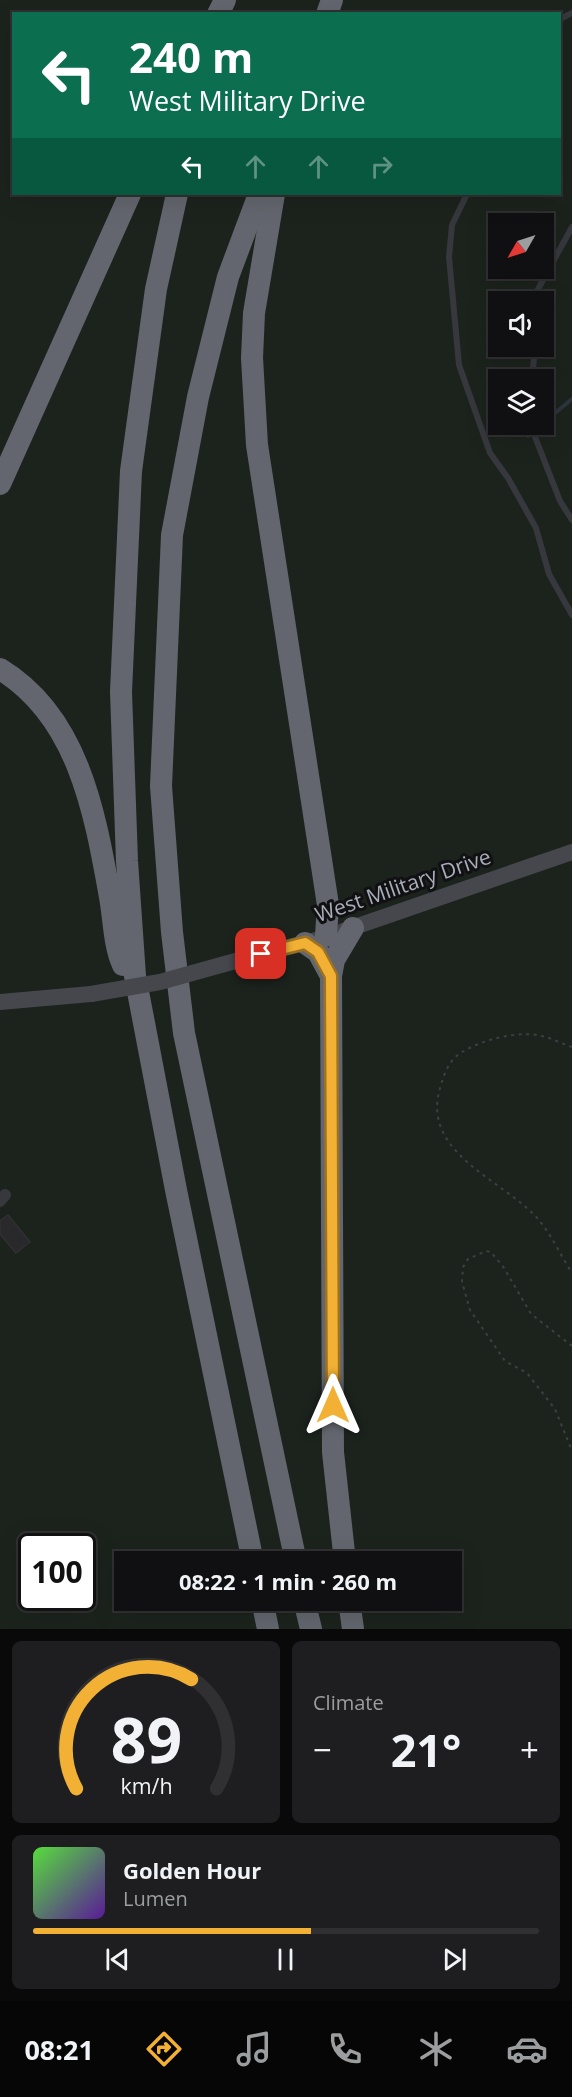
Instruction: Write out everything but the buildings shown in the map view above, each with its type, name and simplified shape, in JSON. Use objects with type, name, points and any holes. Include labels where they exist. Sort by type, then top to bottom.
[{"type":"highway","points":[[0,484],[130,195]]},
{"type":"highway","points":[[177,195],[156,290],[137,416],[126,550],[121,692],[123,775],[135,976],[176,1190],[251,1551]]},
{"type":"highway","points":[[259,195],[228,277],[198,398],[172,535],[161,786],[172,932],[184,1033],[294,1551]]},
{"type":"highway","points":[[273,195],[254,313],[252,358],[257,445],[327,895],[329,918],[315,940],[318,952],[331,976]]},
{"type":"highway","points":[[0,669],[33,693],[46,708],[72,753],[98,828],[122,964],[135,976]]},
{"type":"highway","points":[[327,895],[359,926],[334,960],[331,976],[333,1452],[344,1551]]},
{"type":"highway","points":[[264,1611],[268,1629]]},
{"type":"highway","points":[[307,1611],[311,1629]]},
{"type":"highway","points":[[351,1611],[353,1629]]},
{"type":"street","name":"West Military Drive","points":[[0,1002],[91,994],[160,982],[315,940],[572,852]]},
{"type":"lane","points":[[467,195],[452,225],[449,257],[459,365],[490,453],[508,478],[536,528],[549,574],[572,615]]},
{"type":"lane","points":[[537,291],[572,227]]},
{"type":"lane","points":[[533,435],[560,501],[572,520]]},
{"type":"path","points":[[572,1047],[541,1036],[519,1035],[482,1044],[454,1058],[437,1096],[437,1112],[442,1129],[454,1150],[472,1168],[493,1181],[538,1219],[572,1273]]},
{"type":"path","points":[[572,1346],[531,1314],[504,1268],[491,1252],[486,1251],[468,1259],[462,1267],[462,1282],[470,1310],[505,1361],[527,1373],[555,1409],[572,1451]]},
{"type":"shaded area","points":[[0,0],[572,0],[572,1629],[0,1629]]},
{"type":"waterway","points":[[554,414],[572,399]]},
{"type":"route","points":[[261,954],[305,943],[318,952],[325,961],[331,976],[333,1405]]}]
